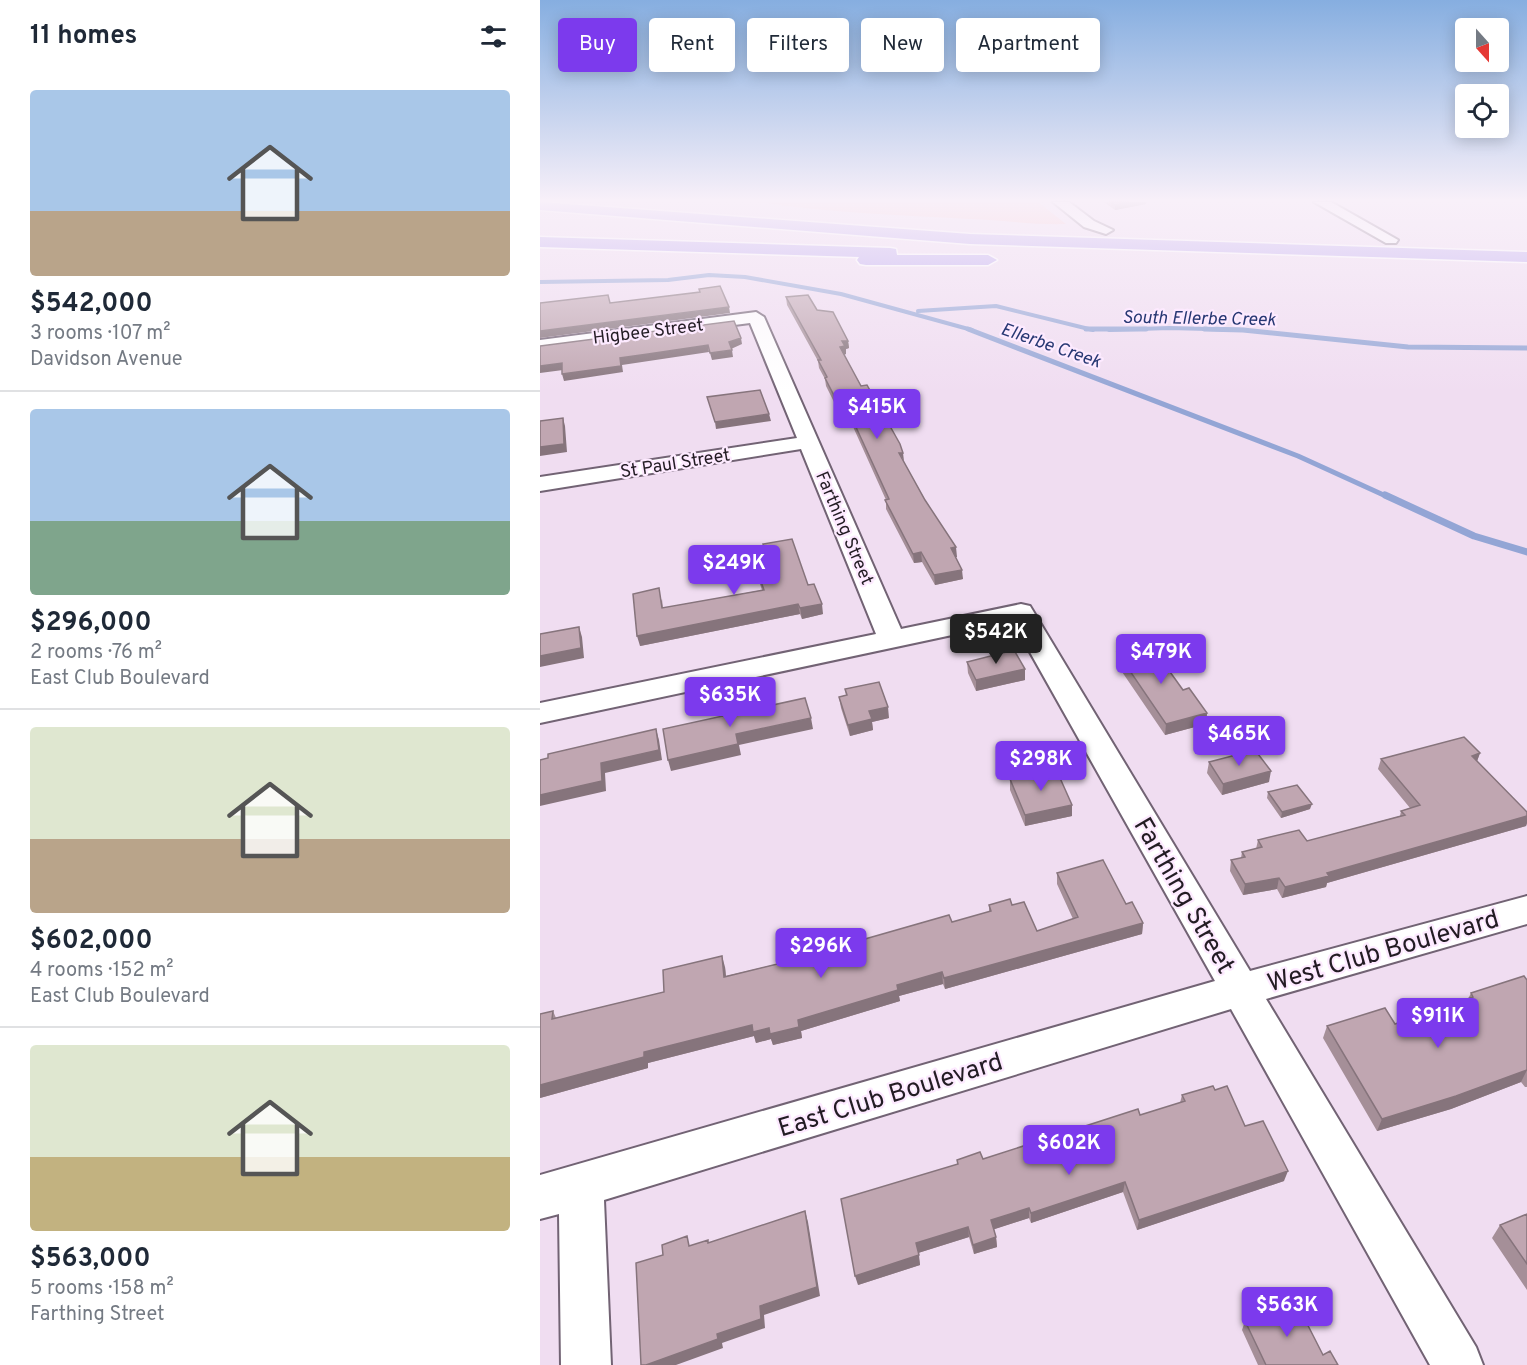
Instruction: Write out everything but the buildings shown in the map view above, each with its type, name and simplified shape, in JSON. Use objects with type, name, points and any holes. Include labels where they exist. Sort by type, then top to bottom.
[{"type":"street","name":"Higbee Street","points":[[540,345],[756,317]]},
{"type":"street","name":"Farthing Street","points":[[756,317],[892,639],[1021,612],[1458,1365]]},
{"type":"street","name":"St Paul Street","points":[[540,484],[809,442]]},
{"type":"street","points":[[540,713],[892,639]]},
{"type":"street","name":"West Club Boulevard","points":[[1240,990],[1527,910]]},
{"type":"street","name":"East Club Boulevard","points":[[560,1192],[1240,990]]},
{"type":"street","points":[[560,1192],[586,1365]]},
{"type":"waterway","name":"Ellerbe Creek","points":[[540,282],[668,280],[709,275],[745,277],[841,294],[972,330]]},
{"type":"waterway","name":"South Ellerbe Creek","points":[[918,311],[996,306],[1089,329]]},
{"type":"waterway","name":"Ellerbe Creek","points":[[968,329],[1298,456],[1388,497]]},
{"type":"waterway","name":"South Ellerbe Creek","points":[[1089,329],[1139,329]]},
{"type":"waterway","name":"South Ellerbe Creek","points":[[1089,329],[1093,330]]},
{"type":"waterway","name":"South Ellerbe Creek","points":[[1109,330],[1139,329]]},
{"type":"waterway","name":"South Ellerbe Creek","points":[[1139,329],[1146,329]]},
{"type":"waterway","name":"South Ellerbe Creek","points":[[1139,329],[1247,330]]},
{"type":"waterway","name":"South Ellerbe Creek","points":[[1204,329],[1243,330],[1408,347],[1527,348]]},
{"type":"waterway","name":"Ellerbe Creek","points":[[1385,495],[1474,536],[1527,552]]}]
